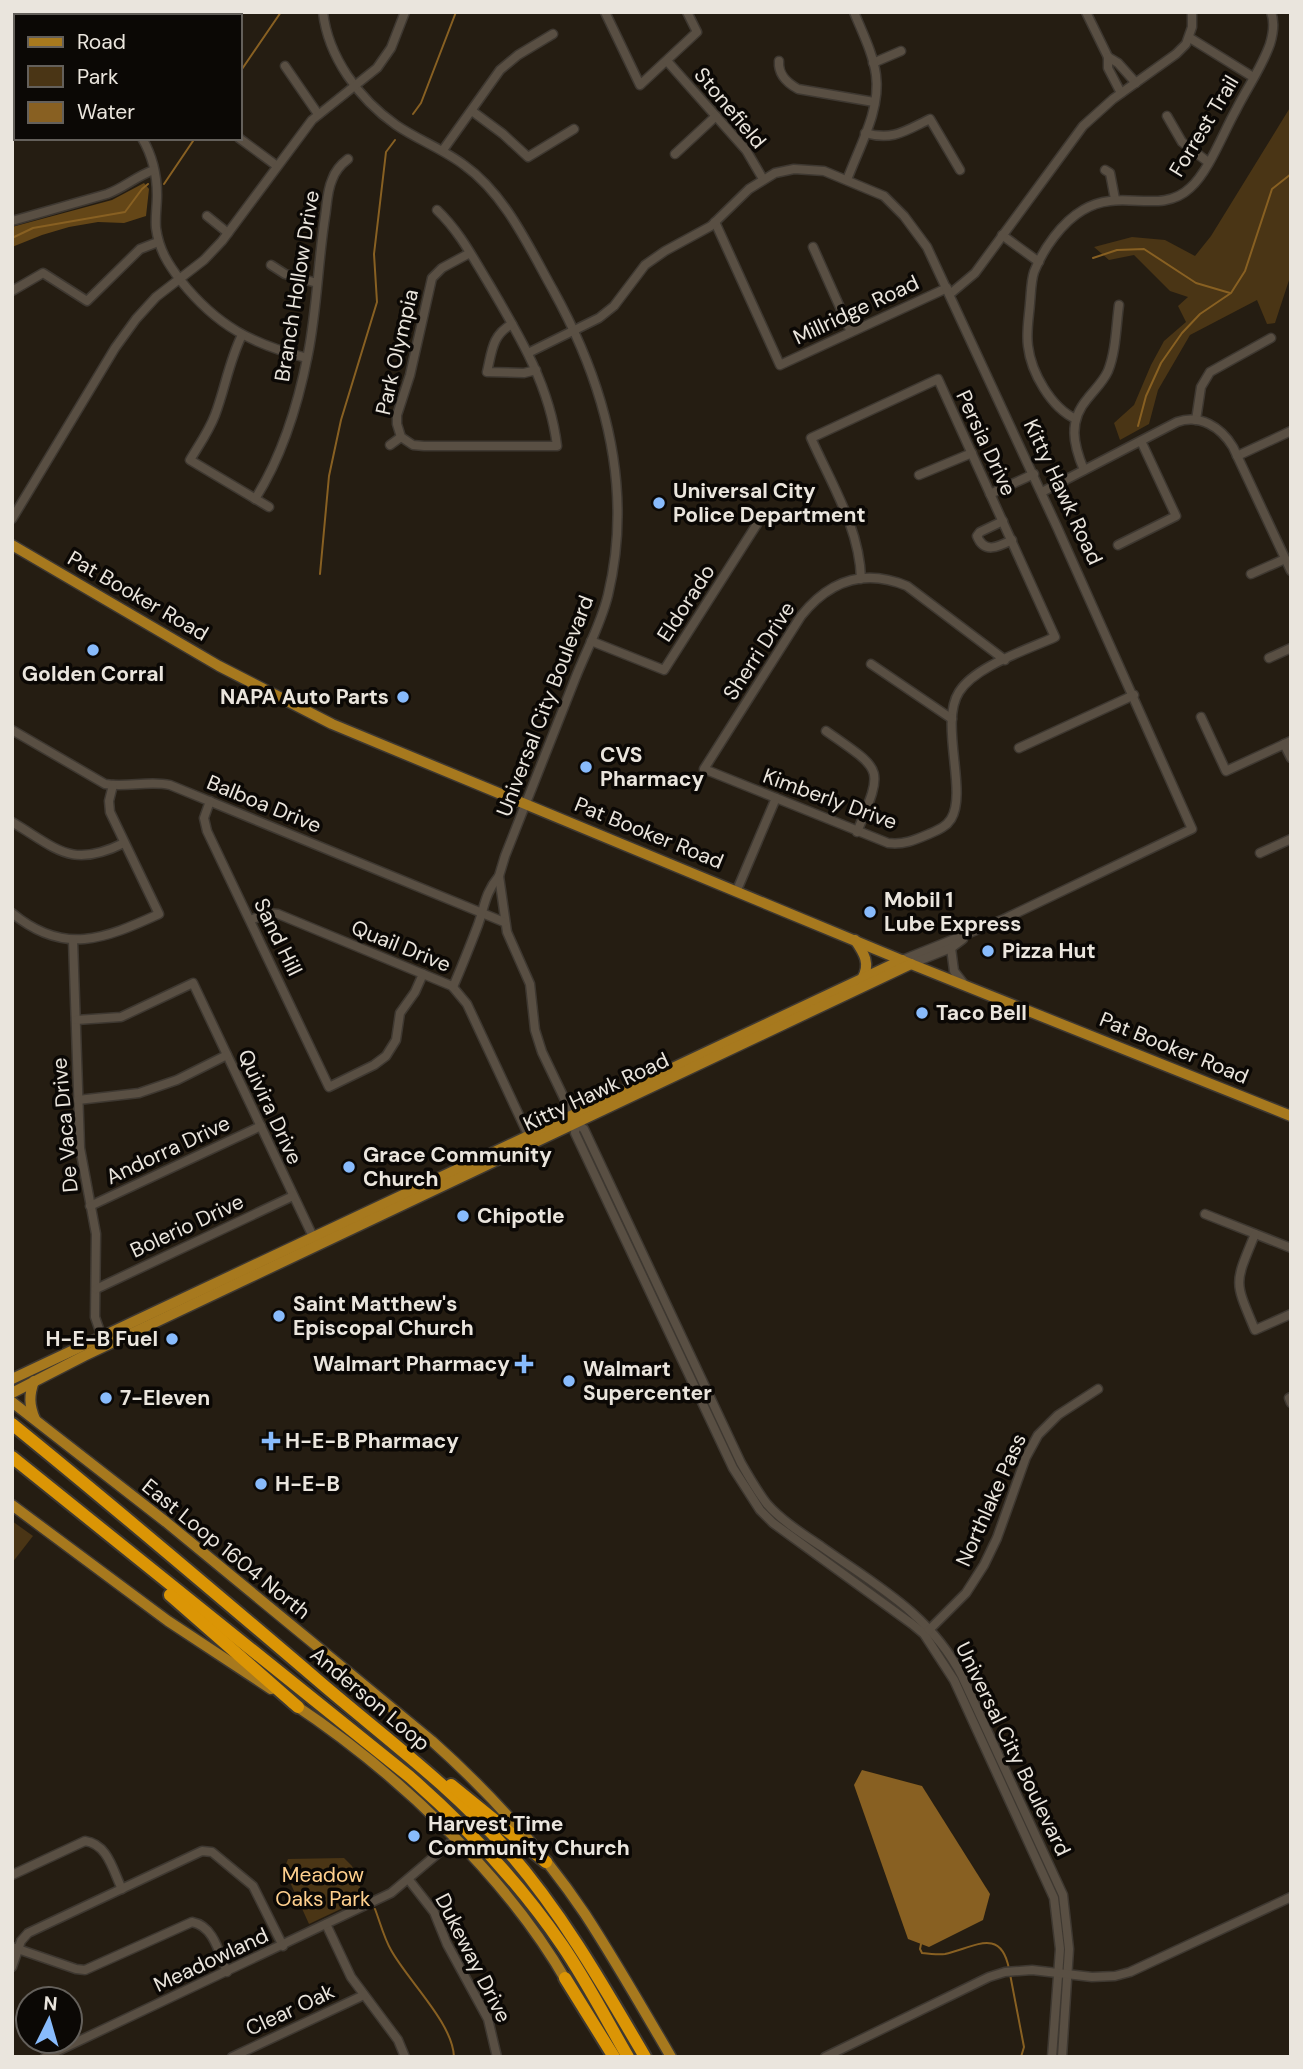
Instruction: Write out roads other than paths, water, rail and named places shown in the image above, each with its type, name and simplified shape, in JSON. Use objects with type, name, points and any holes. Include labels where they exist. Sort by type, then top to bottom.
[{"type":"highway","name":"Anderson Loop","points":[[13,1421],[479,1819],[530,1879],[592,1965],[645,2057]]},
{"type":"highway","name":"Anderson Loop","points":[[12,1457],[410,1777],[467,1829],[515,1882],[548,1925],[628,2057]]},
{"type":"highway","points":[[27,1470],[298,1707]]},
{"type":"highway","points":[[400,1749],[472,1800],[546,1862]]},
{"type":"highway","points":[[565,1978],[614,2057]]},
{"type":"main road","name":"Pat Booker Road","points":[[12,545],[219,666],[390,750],[1291,1116]]},
{"type":"main road","points":[[855,940],[865,953],[867,962],[862,979]]},
{"type":"main road","name":"Kitty Hawk Road","points":[[806,1009],[862,979],[907,962]]},
{"type":"main road","name":"Kitty Hawk Road","points":[[13,1378],[104,1341],[907,962]]},
{"type":"main road","name":"Kitty Hawk Road","points":[[12,1393],[104,1341]]},
{"type":"main road","points":[[13,1421],[32,1417],[30,1402],[34,1381]]},
{"type":"main road","name":"East Loop 1604 North","points":[[12,1402],[166,1522],[432,1741],[495,1802],[546,1862],[584,1913],[671,2057]]},
{"type":"main road","points":[[12,1505],[168,1620],[298,1707],[387,1776],[455,1839],[517,1910],[565,1978],[608,2057]]},
{"type":"street","name":"Universal City Boulevard","points":[[323,12],[335,53],[353,85],[396,125],[443,150],[467,167],[500,201],[574,329],[599,390],[615,468],[617,512],[611,579],[607,598],[591,640],[505,856],[499,876],[504,922],[530,984],[533,1021],[542,1052],[574,1119],[584,1129],[668,1320],[736,1452],[767,1504],[794,1534]]},
{"type":"street","points":[[12,519],[115,348],[136,319],[179,278],[204,260],[228,233],[318,114],[370,74],[387,55],[405,12]]},
{"type":"street","points":[[605,12],[640,85],[697,32],[687,12]]},
{"type":"street","points":[[1086,12],[1108,57],[1108,68],[1121,93]]},
{"type":"street","points":[[949,291],[975,273],[1078,132],[1121,93],[1176,54],[1190,38],[1192,12]]},
{"type":"street","name":"Forrest Trail","points":[[1076,419],[1052,402],[1028,351],[1031,283],[1039,262],[1067,222],[1084,209],[1115,199],[1151,202],[1172,199],[1191,188],[1208,162],[1271,42],[1271,12]]},
{"type":"street","points":[[846,180],[865,133],[876,85],[873,63],[849,13]]},
{"type":"street","points":[[443,150],[500,70],[518,55],[553,34]]},
{"type":"street","points":[[1190,38],[1254,76]]},
{"type":"street","points":[[873,63],[901,51]]},
{"type":"street","points":[[1108,57],[1118,63],[1136,83]]},
{"type":"street","name":"Stonefield","points":[[667,61],[746,150],[763,179]]},
{"type":"street","points":[[779,61],[782,75],[798,89],[874,102]]},
{"type":"street","points":[[285,66],[318,114]]},
{"type":"street","points":[[471,111],[503,134],[528,157],[574,129]]},
{"type":"street","points":[[675,154],[716,116]]},
{"type":"street","points":[[1167,116],[1182,142],[1208,162]]},
{"type":"street","points":[[865,133],[880,137],[895,136],[930,120],[960,170]]},
{"type":"street","points":[[143,140],[154,170],[159,242],[164,257],[179,278],[209,313],[242,335],[278,350],[307,358]]},
{"type":"street","points":[[242,140],[277,166]]},
{"type":"street","name":"Branch Hollow Drive","points":[[255,499],[274,467],[288,433],[307,358],[315,312],[331,183],[337,170],[348,159]]},
{"type":"street","points":[[12,220],[107,194],[154,170]]},
{"type":"street","name":"Kitty Hawk Road","points":[[763,179],[784,170],[824,171],[873,190],[893,203],[920,236],[949,291],[1034,474],[1192,829],[907,962]]},
{"type":"street","points":[[1105,170],[1110,173],[1115,199]]},
{"type":"street","points":[[528,353],[599,318],[614,306],[645,265],[715,222],[763,179]]},
{"type":"street","name":"Park Olympia","points":[[437,210],[460,234],[528,353],[551,412],[558,446],[424,446],[413,445],[401,437],[397,415],[416,351],[432,278],[442,268],[470,253]]},
{"type":"street","points":[[207,216],[228,233]]},
{"type":"street","name":"Millridge Road","points":[[715,222],[780,365],[949,291]]},
{"type":"street","points":[[1002,235],[1039,262]]},
{"type":"street","points":[[12,291],[43,273],[87,301],[140,250],[159,242]]},
{"type":"street","points":[[813,247],[851,332]]},
{"type":"street","points":[[271,265],[285,274],[317,283]]},
{"type":"street","points":[[1084,470],[1074,442],[1076,419],[1108,370],[1119,305]]},
{"type":"street","points":[[512,324],[502,329],[496,338],[487,372],[524,373],[536,370]]},
{"type":"street","points":[[242,335],[232,358],[215,416],[190,460],[269,507]]},
{"type":"street","points":[[1196,420],[1201,387],[1210,372],[1271,338]]},
{"type":"street","name":"Persia Drive","points":[[861,579],[860,557],[853,532],[811,438],[938,379],[1055,637]]},
{"type":"street","points":[[1042,492],[1181,420],[1196,420],[1213,425],[1228,438],[1291,571]]},
{"type":"street","points":[[1237,456],[1291,431]]},
{"type":"street","name":"Park Olympia","points":[[390,444],[401,437]]},
{"type":"street","points":[[1118,545],[1176,516],[1141,441]]},
{"type":"street","points":[[919,475],[972,453]]},
{"type":"street","points":[[990,494],[1034,474]]},
{"type":"street","name":"Persia Drive","points":[[1003,521],[980,531],[977,536],[979,541],[989,549],[1012,540]]},
{"type":"street","name":"Eldorado","points":[[591,640],[663,670],[757,524]]},
{"type":"street","points":[[1251,574],[1285,559]]},
{"type":"street","name":"Sherri Drive","points":[[704,769],[801,616],[812,602],[832,587],[861,579],[891,580],[915,590],[1005,660]]},
{"type":"street","name":"Kimberly Drive","points":[[704,769],[858,832],[888,843],[905,843],[943,827],[950,820],[956,805],[952,719],[953,706],[964,684],[972,677],[1055,637]]},
{"type":"street","points":[[1269,658],[1291,648]]},
{"type":"street","points":[[871,664],[952,719]]},
{"type":"street","points":[[1019,748],[1134,695]]},
{"type":"street","points":[[1201,717],[1226,771],[1288,743],[1291,758]]},
{"type":"street","name":"Balboa Drive","points":[[12,730],[98,781],[113,785],[163,784],[504,922]]},
{"type":"street","points":[[826,731],[866,759],[875,776],[875,788],[858,832]]},
{"type":"street","points":[[12,913],[43,933],[73,940],[108,936],[159,914],[110,812],[109,801],[113,785]]},
{"type":"street","points":[[737,890],[776,798]]},
{"type":"street","name":"Sand Hill","points":[[210,801],[204,818],[207,831],[250,920],[299,1011],[329,1087],[374,1066],[386,1056],[396,1040],[400,1013],[415,992],[423,974]]},
{"type":"street","points":[[12,822],[74,856],[95,855],[124,843]]},
{"type":"street","points":[[1260,853],[1291,839]]},
{"type":"street","points":[[453,987],[490,888],[499,876]]},
{"type":"street","name":"Quail Drive","points":[[250,920],[269,912],[278,914],[453,987],[467,1004],[530,1139]]},
{"type":"street","name":"Kitty Hawk Road","points":[[907,962],[951,947],[968,935]]},
{"type":"street","name":"De Vaca Drive","points":[[73,940],[80,1148],[97,1244],[95,1317],[104,1341]]},
{"type":"street","points":[[951,947],[954,971],[964,984]]},
{"type":"street","name":"Quivira Drive","points":[[76,1020],[121,1017],[193,983],[315,1241]]},
{"type":"street","points":[[78,1100],[139,1094],[177,1080],[227,1055]]},
{"type":"street","name":"Universal City Boulevard","points":[[574,1119],[575,1133],[604,1196],[639,1258]]},
{"type":"street","name":"Andorra Drive","points":[[90,1206],[261,1126]]},
{"type":"street","points":[[604,1196],[613,1191]]},
{"type":"street","name":"Bolerio Drive","points":[[96,1289],[292,1196]]},
{"type":"street","points":[[1205,1214],[1291,1248]]},
{"type":"street","points":[[1255,1234],[1237,1281],[1238,1291],[1255,1330],[1291,1314]]},
{"type":"street","name":"Universal City Boulevard","points":[[688,1362],[727,1456],[760,1510],[847,1570],[891,1607],[927,1631],[954,1660],[1043,1860]]},
{"type":"street","name":"Northlake Pass","points":[[927,1631],[966,1593],[984,1565],[997,1538],[1026,1457],[1038,1435],[1058,1415],[1098,1389]]},
{"type":"street","points":[[1291,1397],[1291,1402]]},
{"type":"street","points":[[727,1456],[736,1452]]},
{"type":"street","name":"Universal City Boulevard","points":[[927,1631],[1063,1895],[1069,1949],[1062,1974],[1052,2057]]},
{"type":"street","points":[[958,1690],[967,1686]]},
{"type":"street","name":"Meadowland","points":[[45,2057],[391,1893],[455,1839]]},
{"type":"street","points":[[12,1875],[85,1841],[95,1843],[104,1850],[122,1889]]},
{"type":"street","points":[[12,1967],[16,1948],[28,1933],[197,1853],[212,1852],[258,1892],[283,1946]]},
{"type":"street","name":"Dukeway Drive","points":[[409,1880],[434,1912],[447,1944],[488,2019],[497,2057]]},
{"type":"street","points":[[825,2057],[1005,1972],[1032,1970],[1115,1976],[1130,1972],[1291,1897]]},
{"type":"street","points":[[16,1948],[85,1970],[192,1922],[201,1924],[210,1932],[227,1972]]},
{"type":"street","points":[[326,1924],[351,1977],[398,2040],[405,2057]]},
{"type":"street","name":"Universal City Boulevard","points":[[1062,1974],[1062,2057]]},
{"type":"street","name":"Clear Oak","points":[[232,2057],[364,1995]]},
{"type":"water","points":[[862,1770],[922,1786],[990,1894],[983,1920],[929,1947],[908,1939],[854,1785]]},
{"type":"waterway","points":[[242,69],[281,12]]},
{"type":"waterway","points":[[413,114],[421,103],[456,12]]},
{"type":"waterway","points":[[164,184],[194,140]]},
{"type":"waterway","points":[[320,574],[329,476],[341,420],[377,302],[374,254],[386,152],[395,140]]},
{"type":"waterway","points":[[1138,426],[1146,396],[1161,363],[1182,333],[1200,314],[1231,293],[1245,271],[1272,189],[1291,174]]},
{"type":"waterway","points":[[12,238],[33,228],[125,212],[148,184]]},
{"type":"waterway","points":[[1093,258],[1117,250],[1144,249],[1196,283],[1230,293]]},
{"type":"waterway","points":[[375,1909],[391,1950],[446,2030],[454,2057]]},
{"type":"waterway","points":[[921,1944],[922,1953],[940,1954],[984,1943],[993,1944],[1000,1948],[1009,1969]]},
{"type":"waterway","points":[[1010,1974],[1024,2047],[1021,2057]]},
{"type":"place","name":"Universal City Police Department","points":[[659,503]]},
{"type":"place","name":"Golden Corral","points":[[93,650]]},
{"type":"place","name":"NAPA Auto Parts","points":[[403,697]]},
{"type":"place","name":"CVS Pharmacy","points":[[586,767]]},
{"type":"place","name":"Mobil 1 Lube Express","points":[[870,912]]},
{"type":"place","name":"Pizza Hut","points":[[988,951]]},
{"type":"place","name":"Taco Bell","points":[[922,1013]]},
{"type":"place","name":"Grace Community Church","points":[[349,1167]]},
{"type":"place","name":"Chipotle","points":[[463,1216]]},
{"type":"place","name":"Saint Matthew's Episcopal Church","points":[[279,1316]]},
{"type":"place","name":"H-E-B Fuel","points":[[172,1339]]},
{"type":"place","name":"Walmart Pharmacy","points":[[524,1364]]},
{"type":"place","name":"Walmart Supercenter","points":[[569,1381]]},
{"type":"place","name":"7-Eleven","points":[[106,1398]]},
{"type":"place","name":"H-E-B Pharmacy","points":[[271,1441]]},
{"type":"place","name":"H-E-B","points":[[261,1484]]},
{"type":"place","name":"Harvest Time Community Church","points":[[414,1836]]},
{"type":"park label","name":"Meadow Oaks Park","points":[[323,1887]]}]
